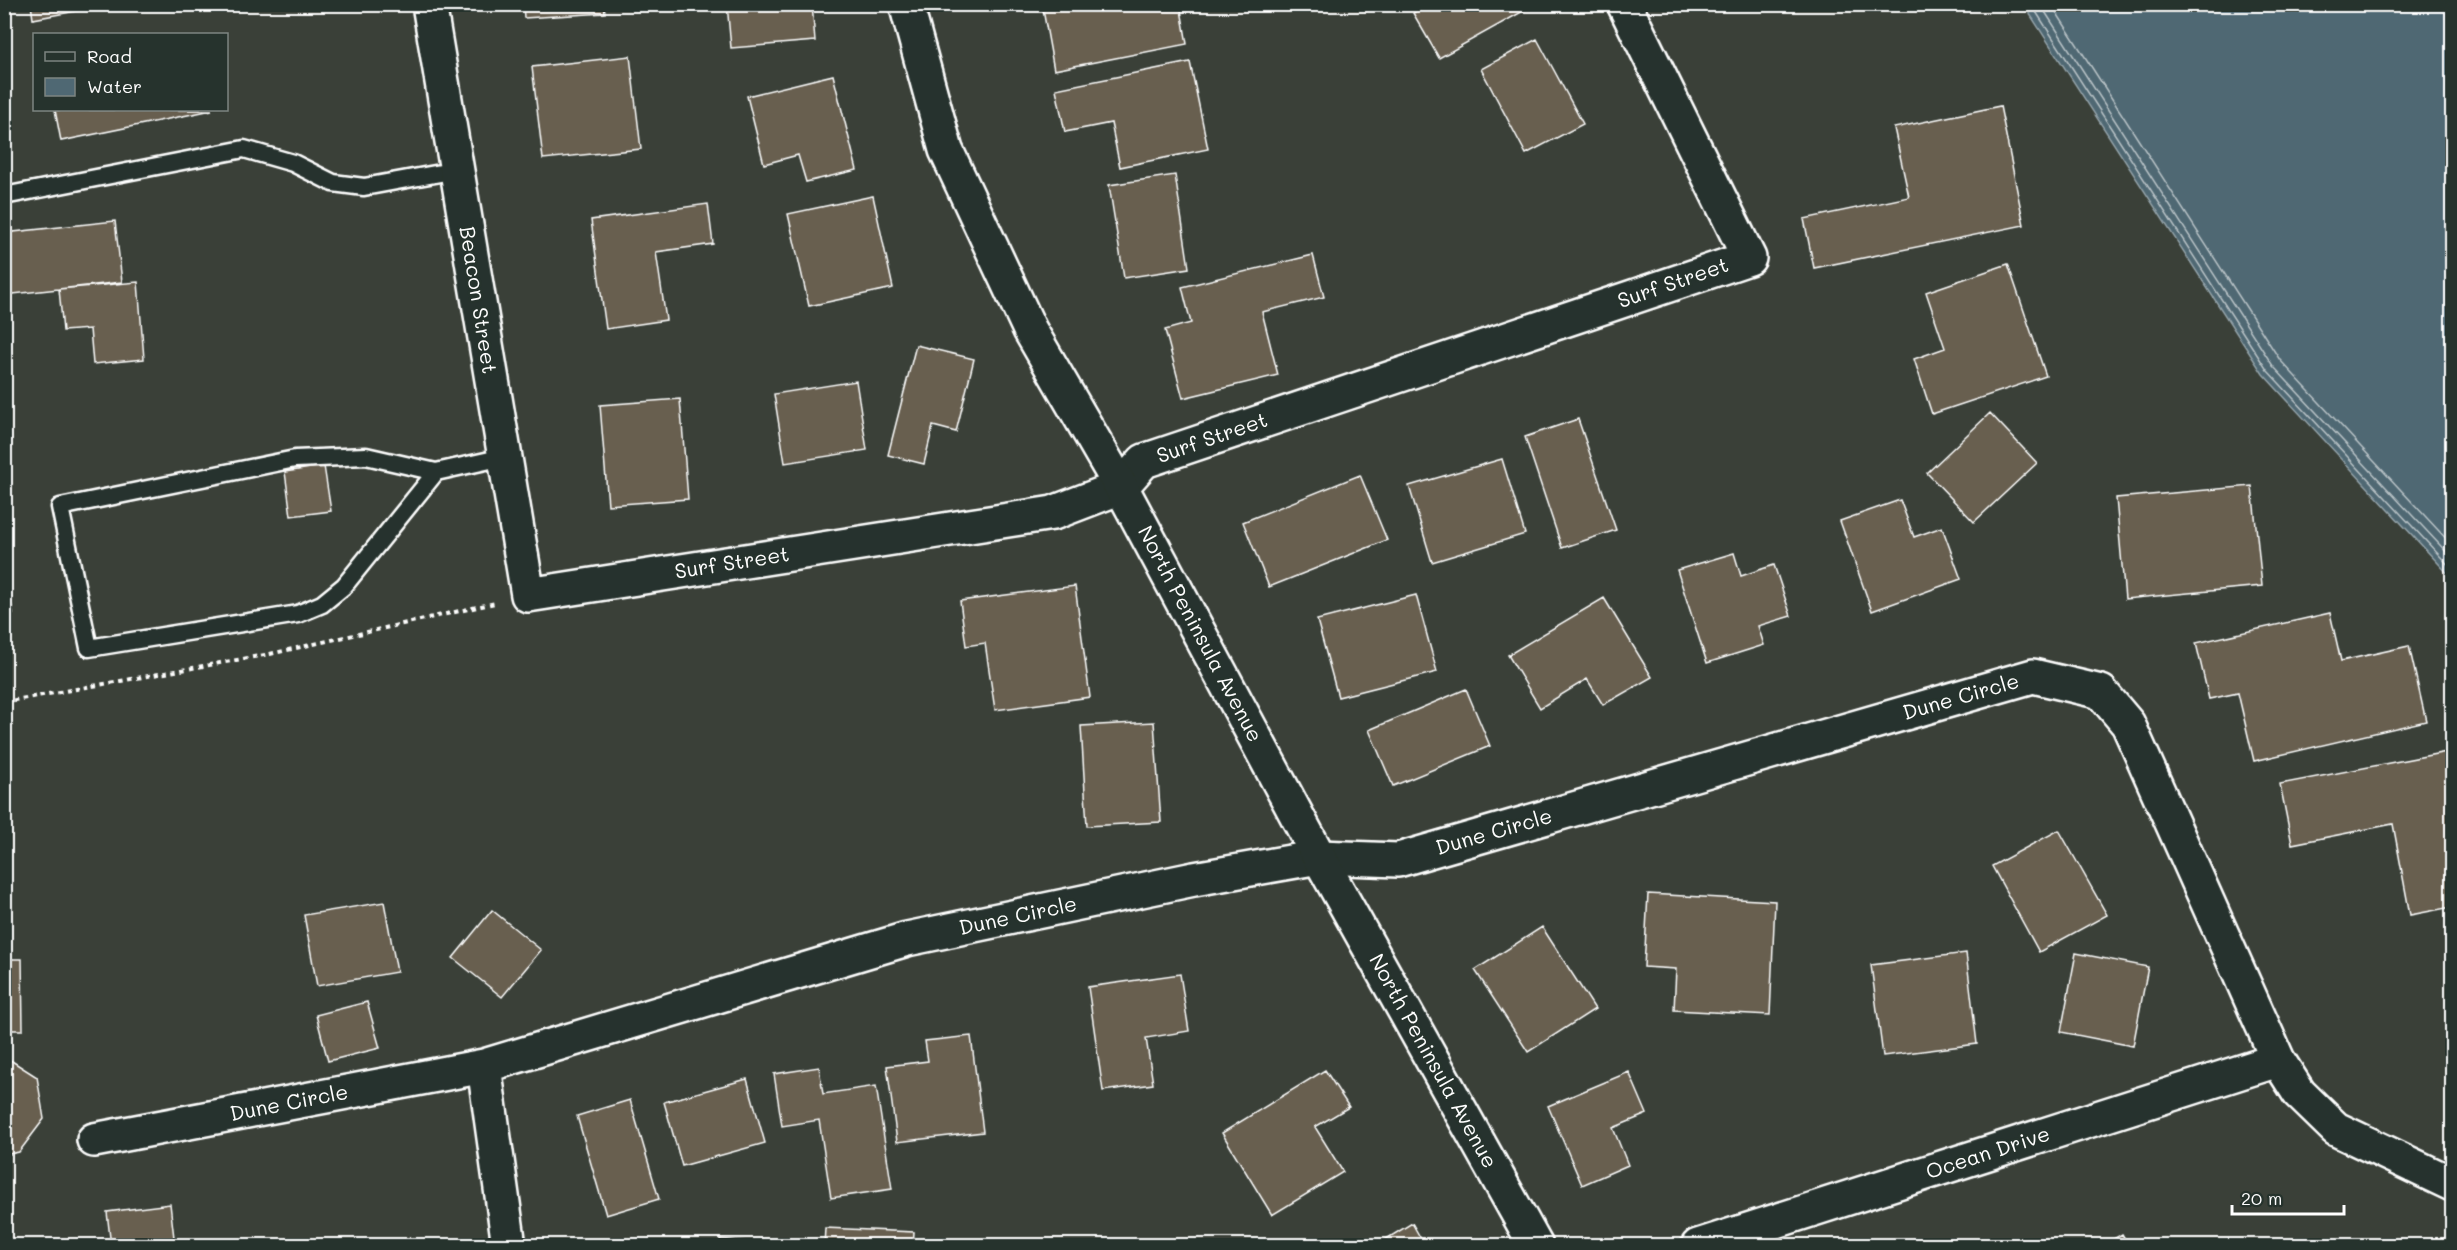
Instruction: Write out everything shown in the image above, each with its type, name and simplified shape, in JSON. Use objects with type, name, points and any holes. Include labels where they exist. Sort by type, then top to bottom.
[{"type":"street","name":"Beacon Street","points":[[429,4],[528,595]]},
{"type":"street","name":"North Peninsula Avenue","points":[[906,4],[946,150],[1030,330],[1121,487],[1319,857],[1536,1245]]},
{"type":"street","name":"Surf Street","points":[[528,595],[1053,513],[1121,487],[1144,461],[1749,258],[1624,4]]},
{"type":"street","name":"Dune Circle","points":[[94,1140],[484,1066],[907,939],[1194,879],[1319,857],[1398,860],[2033,676],[2101,692],[2128,724],[2278,1060],[2299,1093],[2336,1130],[2452,1184]]},
{"type":"street","name":"Ocean Drive","points":[[1698,1245],[2278,1060]]},
{"type":"street","points":[[484,1066],[509,1245]]},
{"type":"lane","points":[[4,196],[244,149],[292,163],[333,183],[363,186],[457,170]]},
{"type":"lane","points":[[436,472],[344,586],[321,604],[298,614],[89,648],[60,507],[295,459],[366,456],[436,472],[504,457]]},
{"type":"path","points":[[4,702],[270,654],[437,618],[528,595]]},
{"type":"water","points":[[2024,5],[2452,5],[2452,578],[2263,374]]},
{"type":"building","points":[[31,4],[97,4],[98,7],[33,19]]},
{"type":"building","points":[[523,4],[604,4],[605,13],[524,18]]},
{"type":"building","points":[[727,4],[812,4],[815,41],[731,48]]},
{"type":"building","points":[[1042,4],[1180,4],[1187,44],[1054,70]]},
{"type":"building","points":[[1429,4],[1536,4],[1439,58],[1413,13]]},
{"type":"building","points":[[1537,39],[1583,124],[1526,154],[1481,69]]},
{"type":"building","points":[[630,56],[641,149],[543,159],[532,67]]},
{"type":"building","points":[[1190,62],[1208,149],[1120,167],[1111,123],[1065,132],[1056,89]]},
{"type":"building","points":[[833,75],[857,170],[806,182],[798,155],[764,164],[747,96]]},
{"type":"building","points":[[2000,106],[2024,225],[1814,268],[1804,219],[1909,197],[1894,128]]},
{"type":"building","points":[[55,111],[207,111],[61,141]]},
{"type":"building","points":[[1175,175],[1189,268],[1124,278],[1109,185]]},
{"type":"building","points":[[873,196],[893,288],[809,306],[788,214]]},
{"type":"building","points":[[708,204],[713,244],[656,252],[666,320],[606,329],[591,220]]},
{"type":"building","points":[[115,221],[122,282],[4,295],[4,233]]},
{"type":"building","points":[[1313,255],[1324,297],[1262,312],[1278,375],[1183,398],[1165,330],[1191,323],[1182,287]]},
{"type":"building","points":[[2008,264],[2046,376],[1932,414],[1914,359],[1945,348],[1926,292]]},
{"type":"building","points":[[138,282],[144,359],[93,364],[90,329],[63,331],[59,289]]},
{"type":"building","points":[[916,345],[974,359],[956,432],[933,426],[924,464],[888,455]]},
{"type":"building","points":[[856,381],[867,450],[785,463],[774,394]]},
{"type":"building","points":[[680,399],[688,499],[608,505],[600,405]]},
{"type":"building","points":[[1990,413],[2037,463],[1974,522],[1927,473]]},
{"type":"building","points":[[1578,419],[1616,530],[1562,548],[1525,437]]},
{"type":"building","points":[[1502,459],[1525,534],[1432,562],[1409,486]]},
{"type":"building","points":[[324,466],[331,511],[291,516],[285,472]]},
{"type":"building","points":[[1360,475],[1387,540],[1269,587],[1243,522]]},
{"type":"building","points":[[2252,486],[2262,586],[2125,599],[2116,498]]},
{"type":"building","points":[[1900,500],[1914,537],[1942,527],[1961,579],[1872,611],[1840,521]]},
{"type":"building","points":[[1734,553],[1741,576],[1774,565],[1791,616],[1758,626],[1764,645],[1707,663],[1677,570]]},
{"type":"building","points":[[4,564],[13,613],[4,614]]},
{"type":"building","points":[[1075,586],[1090,697],[995,710],[985,643],[966,646],[960,601]]},
{"type":"building","points":[[1416,595],[1437,672],[1338,697],[1317,620]]},
{"type":"building","points":[[1604,598],[1652,677],[1603,705],[1587,679],[1540,708],[1508,655]]},
{"type":"building","points":[[2330,613],[2341,661],[2409,646],[2426,721],[2254,761],[2238,693],[2209,699],[2196,643]]},
{"type":"building","points":[[1466,689],[1490,746],[1393,786],[1369,730]]},
{"type":"building","points":[[1154,722],[1161,822],[1087,826],[1081,726]]},
{"type":"building","points":[[2452,751],[2452,907],[2410,915],[2393,824],[2292,844],[2280,784]]},
{"type":"building","points":[[2059,830],[2107,915],[2039,952],[1992,866]]},
{"type":"building","points":[[1648,894],[1775,901],[1770,1015],[1674,1010],[1676,969],[1644,967]]},
{"type":"building","points":[[384,902],[397,972],[317,986],[304,915]]},
{"type":"building","points":[[492,910],[541,950],[502,997],[453,958]]},
{"type":"building","points":[[1542,927],[1595,1009],[1528,1052],[1475,970]]},
{"type":"building","points":[[1966,953],[1977,1044],[1883,1056],[1871,965]]},
{"type":"building","points":[[2076,953],[2148,967],[2133,1046],[2061,1032]]},
{"type":"building","points":[[4,959],[22,959],[23,1030],[4,1030]]},
{"type":"building","points":[[1180,974],[1189,1031],[1146,1038],[1153,1084],[1103,1091],[1088,987]]},
{"type":"building","points":[[367,1002],[380,1048],[328,1061],[316,1015]]},
{"type":"building","points":[[971,1036],[983,1132],[897,1142],[887,1066],[928,1061],[925,1041]]},
{"type":"building","points":[[4,1056],[37,1077],[44,1119],[19,1152],[4,1155]]},
{"type":"building","points":[[819,1067],[823,1094],[876,1086],[892,1189],[831,1198],[819,1120],[782,1126],[774,1074]]},
{"type":"building","points":[[1325,1070],[1349,1107],[1315,1127],[1343,1172],[1272,1215],[1222,1133]]},
{"type":"building","points":[[1629,1072],[1647,1114],[1613,1128],[1628,1165],[1582,1185],[1548,1106]]},
{"type":"building","points":[[747,1079],[765,1143],[682,1166],[664,1102]]},
{"type":"building","points":[[630,1100],[659,1199],[606,1215],[577,1116]]},
{"type":"building","points":[[170,1204],[175,1246],[111,1246],[107,1212]]},
{"type":"building","points":[[1412,1223],[1425,1246],[1375,1246]]},
{"type":"building","points":[[825,1228],[914,1232],[913,1246],[824,1246]]},
{"type":"building","points":[[2122,1234],[2129,1246],[2102,1246]]},
{"type":"building","points":[[720,1239],[766,1244],[766,1246],[720,1246]]}]
